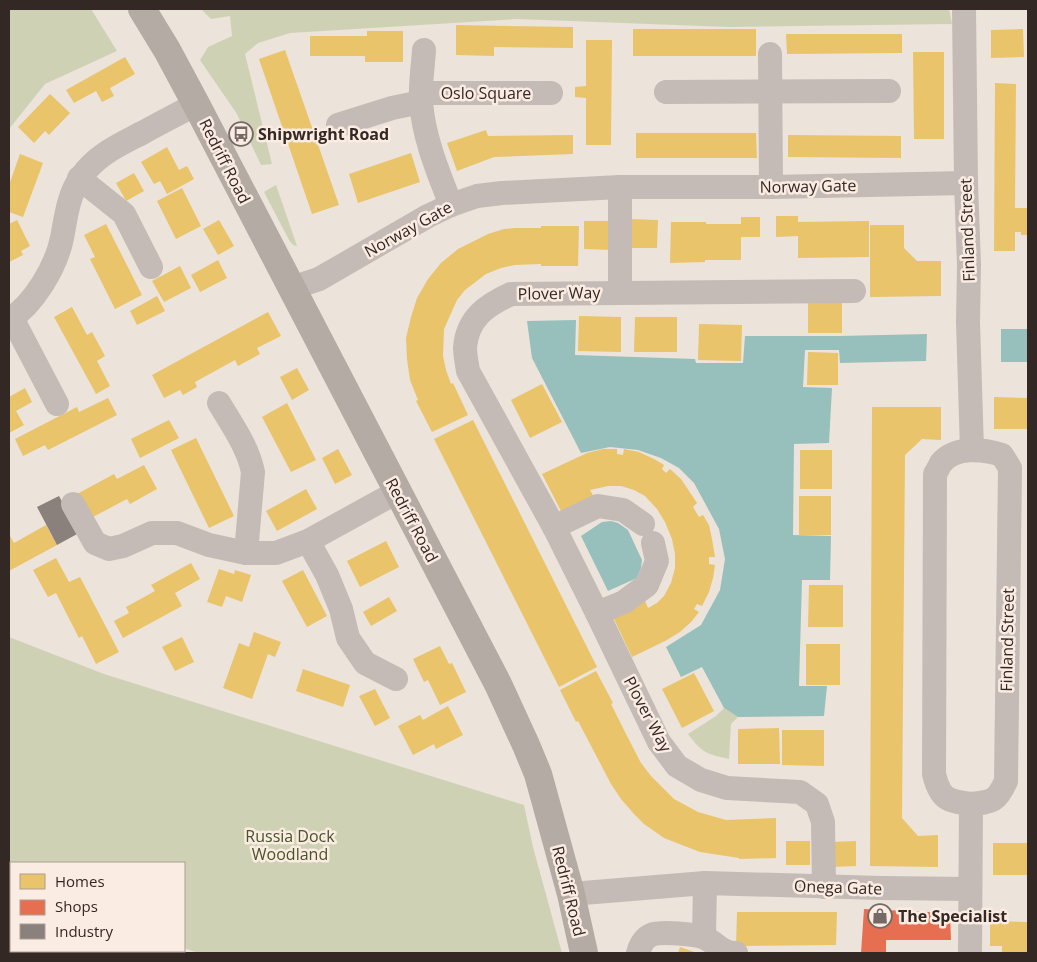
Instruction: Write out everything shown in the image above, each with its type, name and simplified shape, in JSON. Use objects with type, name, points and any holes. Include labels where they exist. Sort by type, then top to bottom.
[{"type":"main road","name":"Redriff Road","points":[[142,9],[196,104],[498,684],[538,774],[571,894],[584,953]]},
{"type":"street","name":"Finland Street","points":[[964,9],[972,450]]},
{"type":"street","name":"Oslo Square","points":[[424,50],[421,98],[426,133],[451,205]]},
{"type":"street","points":[[770,54],[770,187]]},
{"type":"street","points":[[666,92],[889,91]]},
{"type":"street","name":"Oslo Square","points":[[338,125],[421,98],[552,93]]},
{"type":"street","points":[[57,404],[10,319],[29,301],[44,282],[55,261],[72,194],[80,178],[92,163],[108,152],[196,104]]},
{"type":"street","points":[[80,178],[124,214],[151,267]]},
{"type":"street","name":"Norway Gate","points":[[292,288],[319,279],[428,216],[477,196],[620,187],[770,187],[966,183]]},
{"type":"street","points":[[620,187],[620,292]]},
{"type":"street","name":"Plover Way","points":[[824,887],[823,822],[817,804],[800,792],[727,788],[701,780],[677,766],[659,742],[554,527],[468,372],[465,349],[468,330],[478,315],[494,302],[511,294],[854,291]]},
{"type":"street","points":[[219,403],[245,446],[253,472],[246,553]]},
{"type":"street","name":"Finland Street","points":[[972,450],[989,451],[1002,455],[1010,468],[1006,781],[999,795],[989,802],[971,804],[955,802],[943,795],[937,787],[934,774],[934,754],[935,474],[942,463],[955,452],[972,450]]},
{"type":"street","points":[[73,504],[95,542],[108,549],[123,546],[152,534],[177,533],[209,545],[246,553],[276,553],[308,541],[397,492]]},
{"type":"street","points":[[554,527],[598,506],[623,510],[648,533],[657,561],[647,585],[624,602],[597,614]]},
{"type":"street","points":[[308,541],[327,574],[348,638],[365,663],[396,679]]},
{"type":"street","points":[[970,953],[971,804]]},
{"type":"street","points":[[704,938],[705,883]]},
{"type":"street","name":"Onega Gate","points":[[571,894],[705,883],[970,889]]},
{"type":"street","points":[[638,953],[640,945],[651,935],[668,933],[704,938],[728,953],[736,953]]},
{"type":"green space","points":[[9,9],[91,9],[117,51],[45,84],[9,129]]},
{"type":"green space","points":[[201,9],[949,9],[952,24],[729,27],[517,19],[290,33],[258,43],[245,54],[272,164],[261,165],[237,114],[200,60],[208,47],[232,36],[230,16],[211,19]]},
{"type":"green space","points":[[276,185],[297,246],[293,245],[289,240],[264,192]]},
{"type":"green space","name":"Russia Dock Woodland","points":[[9,637],[104,674],[524,805],[533,847],[562,953],[198,953],[185,948],[185,862],[10,862],[9,887]]},
{"type":"green space","points":[[724,708],[738,717],[731,724],[729,759],[715,756],[701,749],[688,734],[716,716]]},
{"type":"water","points":[[576,320],[575,355],[695,359],[696,363],[743,363],[745,336],[927,334],[926,361],[840,363],[839,350],[805,350],[803,387],[832,388],[829,443],[794,444],[793,535],[831,536],[830,580],[802,580],[799,686],[827,686],[824,716],[738,717],[724,708],[702,667],[681,677],[666,647],[701,625],[720,590],[725,559],[719,529],[694,483],[679,468],[661,458],[638,450],[610,447],[581,453],[532,358],[527,321]]},
{"type":"water","points":[[1001,329],[1028,329],[1028,362],[1001,362]]},
{"type":"water","points":[[611,521],[618,523],[628,530],[642,560],[637,578],[608,591],[581,536],[602,522]]},
{"type":"building: Homes","points":[[456,25],[573,27],[573,48],[494,47],[494,56],[456,55]]},
{"type":"building: Homes","points":[[633,29],[756,29],[756,56],[633,56]]},
{"type":"building: Homes","points":[[1023,29],[1024,57],[991,58],[991,30]]},
{"type":"building: Homes","points":[[367,31],[403,31],[403,62],[365,62],[365,56],[310,56],[310,36],[367,36]]},
{"type":"building: Homes","points":[[786,34],[902,34],[902,53],[787,54]]},
{"type":"building: Homes","points":[[586,40],[612,40],[611,145],[586,145],[586,98],[575,97],[575,87],[586,86]]},
{"type":"building: Homes","points":[[285,50],[339,205],[312,214],[259,59]]},
{"type":"building: Homes","points":[[913,52],[944,52],[944,139],[914,139]]},
{"type":"building: Homes","points":[[125,57],[135,74],[110,88],[114,96],[102,102],[96,91],[74,103],[66,90]]},
{"type":"building: Homes","points":[[995,83],[1016,84],[1015,208],[1028,208],[1028,235],[1021,235],[1021,232],[1015,232],[1015,251],[994,251]]},
{"type":"building: Homes","points":[[50,94],[70,113],[49,135],[45,131],[34,143],[18,127]]},
{"type":"building: Homes","points":[[486,130],[488,136],[573,135],[573,154],[494,157],[457,171],[447,143]]},
{"type":"building: Homes","points":[[636,133],[756,133],[757,158],[636,158]]},
{"type":"building: Homes","points":[[788,135],[901,136],[901,158],[788,157]]},
{"type":"building: Homes","points":[[167,147],[179,170],[187,166],[194,179],[167,194],[160,181],[154,184],[141,162]]},
{"type":"building: Homes","points":[[411,153],[420,182],[358,203],[349,174]]},
{"type":"building: Homes","points":[[20,154],[43,163],[23,217],[9,212],[9,185]]},
{"type":"building: Homes","points":[[134,173],[144,191],[126,201],[116,183]]},
{"type":"building: Homes","points":[[182,188],[201,226],[176,239],[157,201]]},
{"type":"building: Homes","points":[[776,216],[798,216],[798,222],[869,221],[869,257],[798,258],[798,236],[776,237]]},
{"type":"building: Homes","points":[[741,217],[760,217],[760,237],[741,237],[741,260],[705,260],[705,262],[670,263],[671,222],[741,224]]},
{"type":"building: Homes","points":[[629,219],[658,220],[657,248],[629,248]]},
{"type":"building: Homes","points":[[17,220],[30,246],[21,251],[23,255],[9,262],[9,224]]},
{"type":"building: Homes","points":[[219,220],[234,246],[218,255],[203,229]]},
{"type":"building: Homes","points":[[584,221],[612,221],[612,250],[584,249]]},
{"type":"building: Homes","points":[[106,224],[142,295],[115,309],[90,259],[95,257],[84,235]]},
{"type":"building: Homes","points":[[870,225],[904,225],[904,248],[917,261],[941,261],[941,296],[870,297]]},
{"type":"building: Homes","points":[[541,226],[579,226],[578,266],[515,265],[486,274],[465,290],[457,300],[444,329],[443,356],[451,384],[453,383],[468,415],[432,432],[416,401],[418,400],[410,380],[407,359],[406,338],[417,298],[428,279],[441,263],[458,249],[488,234],[504,229],[541,228]]},
{"type":"building: Homes","points":[[218,260],[227,278],[200,292],[191,275]]},
{"type":"building: Homes","points":[[180,266],[191,288],[164,302],[152,281]]},
{"type":"building: Homes","points":[[157,296],[165,311],[137,325],[130,311]]},
{"type":"building: Homes","points":[[808,300],[842,300],[842,333],[808,333]]},
{"type":"building: Homes","points":[[72,307],[87,335],[92,332],[105,356],[97,361],[110,386],[96,394],[54,317]]},
{"type":"building: Homes","points":[[268,312],[281,336],[257,348],[260,354],[238,366],[235,360],[195,382],[197,387],[183,395],[180,390],[164,398],[152,375]]},
{"type":"building: Homes","points":[[579,316],[621,317],[621,352],[578,351]]},
{"type":"building: Homes","points":[[635,317],[677,317],[677,352],[634,352]]},
{"type":"building: Homes","points":[[699,324],[742,325],[741,361],[698,360]]},
{"type":"building: Homes","points":[[808,352],[838,353],[838,385],[807,385]]},
{"type":"building: Homes","points":[[297,368],[309,390],[292,400],[280,377]]},
{"type":"building: Homes","points":[[542,384],[562,422],[530,438],[511,400]]},
{"type":"building: Homes","points":[[25,388],[32,402],[16,411],[24,425],[9,433],[9,397]]},
{"type":"building: Homes","points":[[994,397],[1028,398],[1028,429],[994,429]]},
{"type":"building: Homes","points":[[108,398],[117,415],[48,450],[45,445],[23,456],[15,439],[77,407],[79,412]]},
{"type":"building: Homes","points":[[287,403],[316,460],[291,472],[262,417]]},
{"type":"building: Homes","points":[[872,407],[941,407],[941,440],[922,439],[905,455],[902,818],[918,836],[938,835],[938,867],[870,866]]},
{"type":"building: Homes","points":[[169,420],[179,438],[140,458],[131,439]]},
{"type":"building: Homes","points":[[473,420],[597,667],[559,687],[434,439]]},
{"type":"building: Homes","points":[[196,438],[234,516],[209,528],[171,450]]},
{"type":"building: Homes","points":[[338,449],[352,475],[335,484],[322,458]]},
{"type":"building: Homes","points":[[603,449],[617,449],[617,454],[623,455],[624,449],[639,452],[664,465],[662,469],[666,473],[670,469],[681,479],[697,503],[693,507],[699,517],[703,515],[709,525],[715,557],[709,557],[709,564],[715,565],[709,592],[702,606],[697,604],[694,609],[699,612],[691,622],[680,632],[665,641],[632,657],[613,617],[645,601],[648,608],[664,596],[671,583],[675,568],[672,539],[665,522],[657,509],[645,496],[621,486],[608,486],[590,490],[594,497],[562,513],[542,474],[587,453]]},
{"type":"building: Homes","points":[[800,450],[832,450],[832,489],[800,489]]},
{"type":"building: Homes","points":[[144,465],[157,489],[130,504],[127,499],[91,518],[77,494],[114,474],[117,479]]},
{"type":"building: Homes","points":[[306,489],[317,509],[277,531],[266,511]]},
{"type":"building: Homes","points":[[799,496],[831,496],[831,535],[799,535]]},
{"type":"building: Homes","points":[[46,525],[57,545],[9,571],[9,534],[14,543]]},
{"type":"building: Homes","points":[[386,541],[399,567],[360,587],[347,561]]},
{"type":"building: Homes","points":[[56,558],[69,582],[80,577],[119,652],[96,664],[82,636],[79,638],[56,593],[48,597],[33,570]]},
{"type":"building: Homes","points":[[191,563],[200,579],[175,593],[182,606],[123,638],[114,621],[129,613],[126,607],[155,591],[151,585]]},
{"type":"building: Homes","points":[[219,569],[234,574],[235,570],[251,575],[242,602],[226,596],[222,607],[207,602]]},
{"type":"building: Homes","points":[[303,570],[327,616],[307,627],[282,581]]},
{"type":"building: Homes","points":[[809,585],[843,585],[843,627],[808,627]]},
{"type":"building: Homes","points":[[389,597],[397,611],[371,626],[363,612]]},
{"type":"building: Homes","points":[[254,632],[281,642],[275,657],[268,654],[252,699],[223,688],[239,643],[249,647]]},
{"type":"building: Homes","points":[[182,637],[194,662],[175,671],[162,647]]},
{"type":"building: Homes","points":[[806,644],[840,644],[840,685],[806,685]]},
{"type":"building: Homes","points":[[440,646],[449,664],[452,663],[466,692],[440,705],[428,680],[424,682],[413,659]]},
{"type":"building: Homes","points":[[303,669],[350,685],[343,707],[296,691]]},
{"type":"building: Homes","points":[[596,671],[641,763],[651,776],[674,799],[698,812],[726,820],[776,818],[776,858],[739,859],[700,852],[664,838],[644,824],[634,814],[611,784],[560,690]]},
{"type":"building: Homes","points":[[694,673],[714,711],[682,728],[662,689]]},
{"type":"building: Homes","points":[[375,689],[390,718],[375,726],[359,696]]},
{"type":"building: Homes","points":[[448,706],[463,735],[436,749],[434,744],[413,755],[398,726],[420,715],[423,720]]},
{"type":"building: Homes","points":[[779,728],[780,764],[738,764],[738,729]]},
{"type":"building: Homes","points":[[782,730],[824,730],[824,766],[782,765]]},
{"type":"building: Homes","points":[[786,841],[810,841],[810,865],[786,865]]},
{"type":"building: Homes","points":[[856,841],[856,866],[831,867],[831,842]]},
{"type":"building: Homes","points":[[993,843],[1028,843],[1028,875],[993,875]]},
{"type":"building: Homes","points":[[9,905],[10,952],[22,952],[9,953]]},
{"type":"building: Homes","points":[[737,912],[837,912],[836,945],[736,946]]},
{"type":"building: Homes","points":[[990,921],[1028,922],[1027,953],[1002,953],[1002,946],[990,946]]},
{"type":"building: Homes","points":[[680,947],[697,953],[678,953]]},
{"type":"building: Shops","points":[[864,909],[950,913],[951,940],[886,940],[886,953],[861,953]]},
{"type":"building: Industry","points":[[59,496],[79,533],[57,545],[37,507]]},
{"type":"place","name":"Shipwright Road","points":[[241,134]]},
{"type":"place","name":"The Specialist","points":[[880,916]]}]
